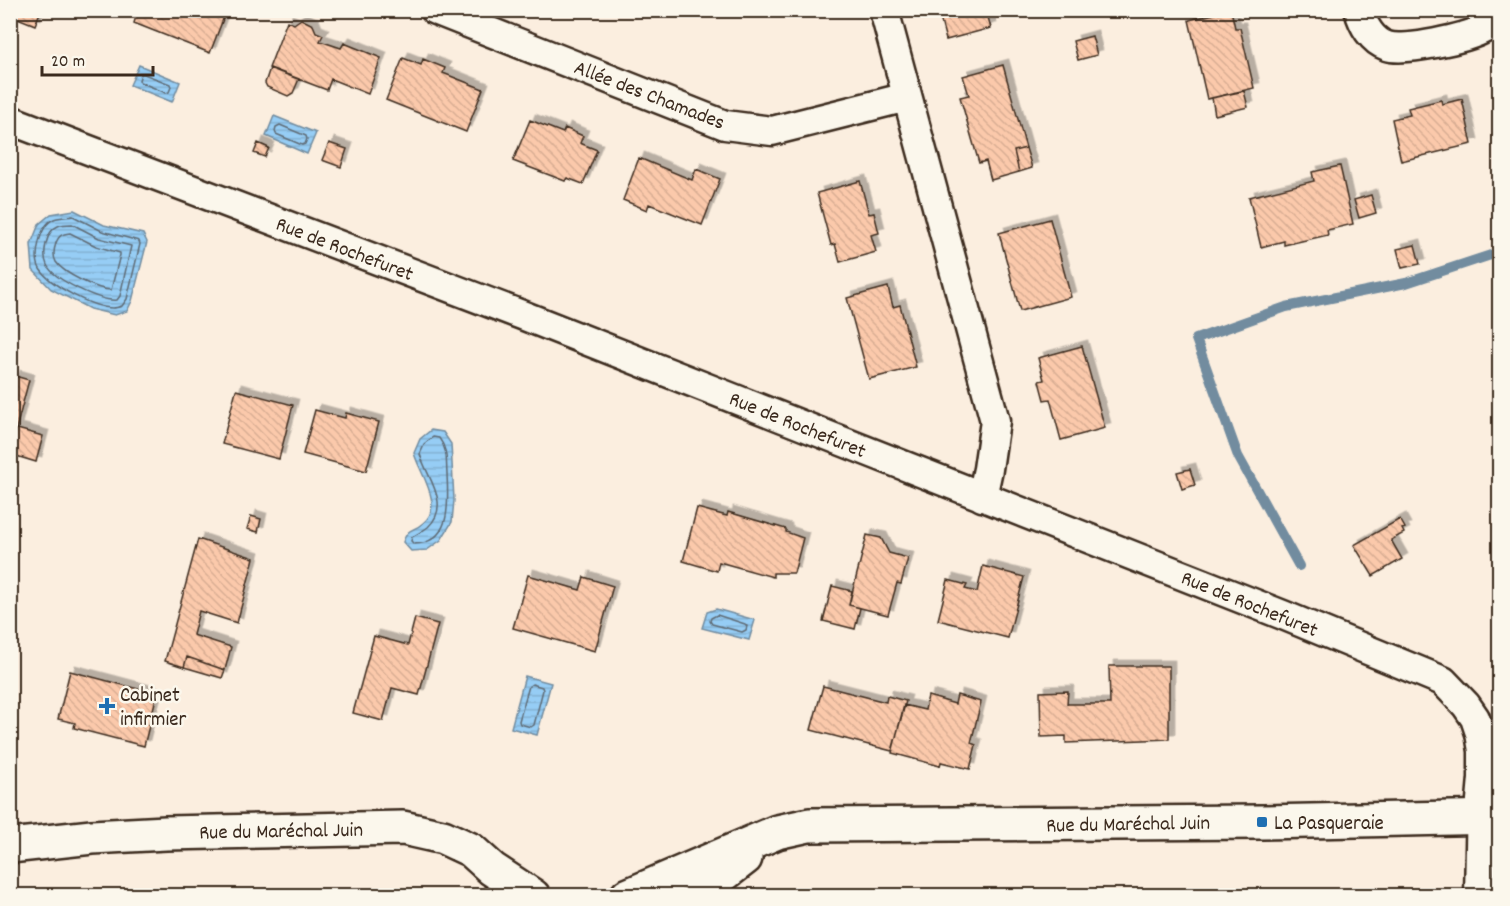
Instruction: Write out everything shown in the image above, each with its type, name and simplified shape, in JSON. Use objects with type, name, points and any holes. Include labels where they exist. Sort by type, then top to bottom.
[{"type":"street","name":"Allée des Chamades","points":[[435,10],[724,125],[772,131],[907,97]]},
{"type":"street","points":[[884,10],[995,421],[982,497]]},
{"type":"street","points":[[1359,10],[1368,31],[1376,40],[1388,46],[1400,48],[1442,42],[1464,36],[1493,22],[1500,13]]},
{"type":"street","name":"Rue de Rochefuret","points":[[10,120],[522,315],[1283,615],[1443,681],[1466,705],[1475,718],[1480,733],[1483,778],[1490,817],[1479,896]]},
{"type":"street","name":"Rue du Maréchal Juin","points":[[627,896],[777,832],[809,825],[1426,820],[1490,817]]},
{"type":"street","name":"Rue du Maréchal Juin","points":[[10,846],[102,836],[403,828],[443,837],[471,850],[492,869],[532,896]]},
{"type":"street","name":"Rue du Maréchal Juin","points":[[700,896],[709,886],[777,832]]},
{"type":"water","points":[[139,65],[180,82],[172,102],[130,85]]},
{"type":"water","points":[[274,116],[316,133],[307,154],[266,136]]},
{"type":"water","points":[[74,210],[104,225],[143,234],[147,242],[132,301],[127,311],[115,315],[90,309],[51,289],[33,270],[31,244],[39,224],[51,214]]},
{"type":"water","points":[[431,430],[443,432],[451,444],[454,500],[452,522],[441,540],[427,550],[411,551],[403,542],[405,537],[423,523],[432,508],[429,490],[414,453],[420,439]]},
{"type":"water","points":[[716,609],[755,620],[749,640],[702,628],[707,612]]},
{"type":"water","points":[[525,676],[551,683],[537,735],[511,728]]},
{"type":"building","points":[[10,10],[41,10],[35,25],[10,15]]},
{"type":"building","points":[[138,10],[218,10],[225,14],[210,53],[134,23]]},
{"type":"building","points":[[938,10],[986,10],[991,28],[946,40]]},
{"type":"building","points":[[1231,10],[1235,28],[1240,28],[1254,88],[1207,99],[1189,20]]},
{"type":"building","points":[[301,19],[313,25],[316,32],[323,35],[320,41],[341,48],[344,43],[381,58],[368,94],[331,79],[327,90],[269,68],[287,21],[294,24]]},
{"type":"building","points":[[1092,36],[1097,55],[1078,60],[1073,41]]},
{"type":"building","points":[[403,58],[421,65],[423,59],[445,68],[443,73],[483,89],[466,132],[386,100]]},
{"type":"building","points":[[1003,65],[1026,148],[1014,151],[1019,172],[991,180],[986,161],[979,163],[960,97],[969,95],[963,76]]},
{"type":"building","points":[[270,68],[299,79],[293,93],[288,96],[267,87],[265,83]]},
{"type":"building","points":[[1244,91],[1248,107],[1215,115],[1212,98]]},
{"type":"building","points":[[1462,99],[1472,144],[1401,161],[1392,119],[1410,115],[1408,108],[1441,100],[1442,104]]},
{"type":"building","points":[[530,120],[563,133],[565,128],[583,136],[580,143],[597,150],[583,184],[567,178],[565,181],[513,161]]},
{"type":"building","points":[[258,143],[269,148],[265,157],[254,153]]},
{"type":"building","points":[[329,143],[347,149],[341,167],[322,160]]},
{"type":"building","points":[[1026,148],[1032,168],[1019,172],[1014,151]]},
{"type":"building","points":[[639,158],[692,180],[696,169],[720,179],[702,225],[649,204],[647,210],[623,200]]},
{"type":"building","points":[[1340,166],[1353,224],[1327,230],[1328,235],[1284,245],[1284,241],[1261,247],[1249,197],[1314,181],[1312,172]]},
{"type":"building","points":[[860,181],[869,214],[874,213],[879,233],[871,235],[876,252],[840,262],[835,244],[831,245],[817,193]]},
{"type":"building","points":[[1371,195],[1376,213],[1359,218],[1354,200]]},
{"type":"building","points":[[1050,219],[1071,297],[1020,311],[999,233]]},
{"type":"building","points":[[1415,245],[1420,264],[1402,268],[1397,249]]},
{"type":"building","points":[[888,287],[893,307],[900,305],[916,367],[869,379],[847,298]]},
{"type":"building","points":[[1082,346],[1105,428],[1061,440],[1050,399],[1044,400],[1039,381],[1044,380],[1038,358]]},
{"type":"building","points":[[15,376],[29,380],[16,429],[10,427],[10,391]]},
{"type":"building","points":[[236,390],[293,405],[279,459],[222,444]]},
{"type":"building","points":[[315,410],[345,418],[346,413],[379,422],[366,471],[303,454]]},
{"type":"building","points":[[10,427],[43,436],[36,462],[13,455],[10,463]]},
{"type":"building","points":[[1190,469],[1195,485],[1182,489],[1177,472]]},
{"type":"building","points":[[697,508],[727,516],[728,512],[786,529],[786,532],[803,538],[794,573],[773,573],[773,577],[719,562],[717,571],[683,561]]},
{"type":"building","points":[[251,516],[261,519],[258,532],[247,529]]},
{"type":"building","points":[[1400,519],[1405,528],[1402,529],[1404,533],[1391,540],[1402,559],[1373,576],[1354,545]]},
{"type":"building","points":[[867,535],[881,538],[889,553],[908,558],[901,584],[897,583],[888,615],[849,605]]},
{"type":"building","points":[[198,539],[254,558],[237,623],[199,611],[193,635],[231,647],[225,670],[187,657],[184,667],[165,661]]},
{"type":"building","points":[[983,566],[1024,577],[1008,638],[938,620],[948,580],[967,585],[965,589],[977,592]]},
{"type":"building","points":[[528,575],[580,590],[584,577],[613,586],[595,651],[513,628]]},
{"type":"building","points":[[832,586],[852,591],[849,605],[860,608],[855,629],[823,621]]},
{"type":"building","points":[[415,618],[438,624],[419,695],[392,688],[383,721],[353,713],[374,636],[408,645]]},
{"type":"building","points":[[187,657],[225,670],[222,678],[184,667]]},
{"type":"building","points":[[1109,666],[1169,666],[1169,739],[1066,743],[1066,736],[1041,737],[1040,692],[1068,691],[1067,704],[1110,704]]},
{"type":"building","name":"Cabinet infirmier","points":[[70,671],[157,694],[144,746],[74,728],[75,723],[58,719]]},
{"type":"building","points":[[823,686],[886,702],[887,696],[906,701],[892,751],[811,730]]},
{"type":"building","points":[[957,695],[981,702],[971,743],[976,745],[970,769],[941,762],[940,766],[892,753],[904,705],[925,710],[928,696],[955,704]]},
{"type":"waterway","points":[[1299,566],[1238,456],[1196,339],[1286,307],[1406,283],[1500,252]]},
{"type":"place","name":"Cabinet infirmier","points":[[107,706]]},
{"type":"place","name":"La Pasqueraie","points":[[1262,822]]}]
